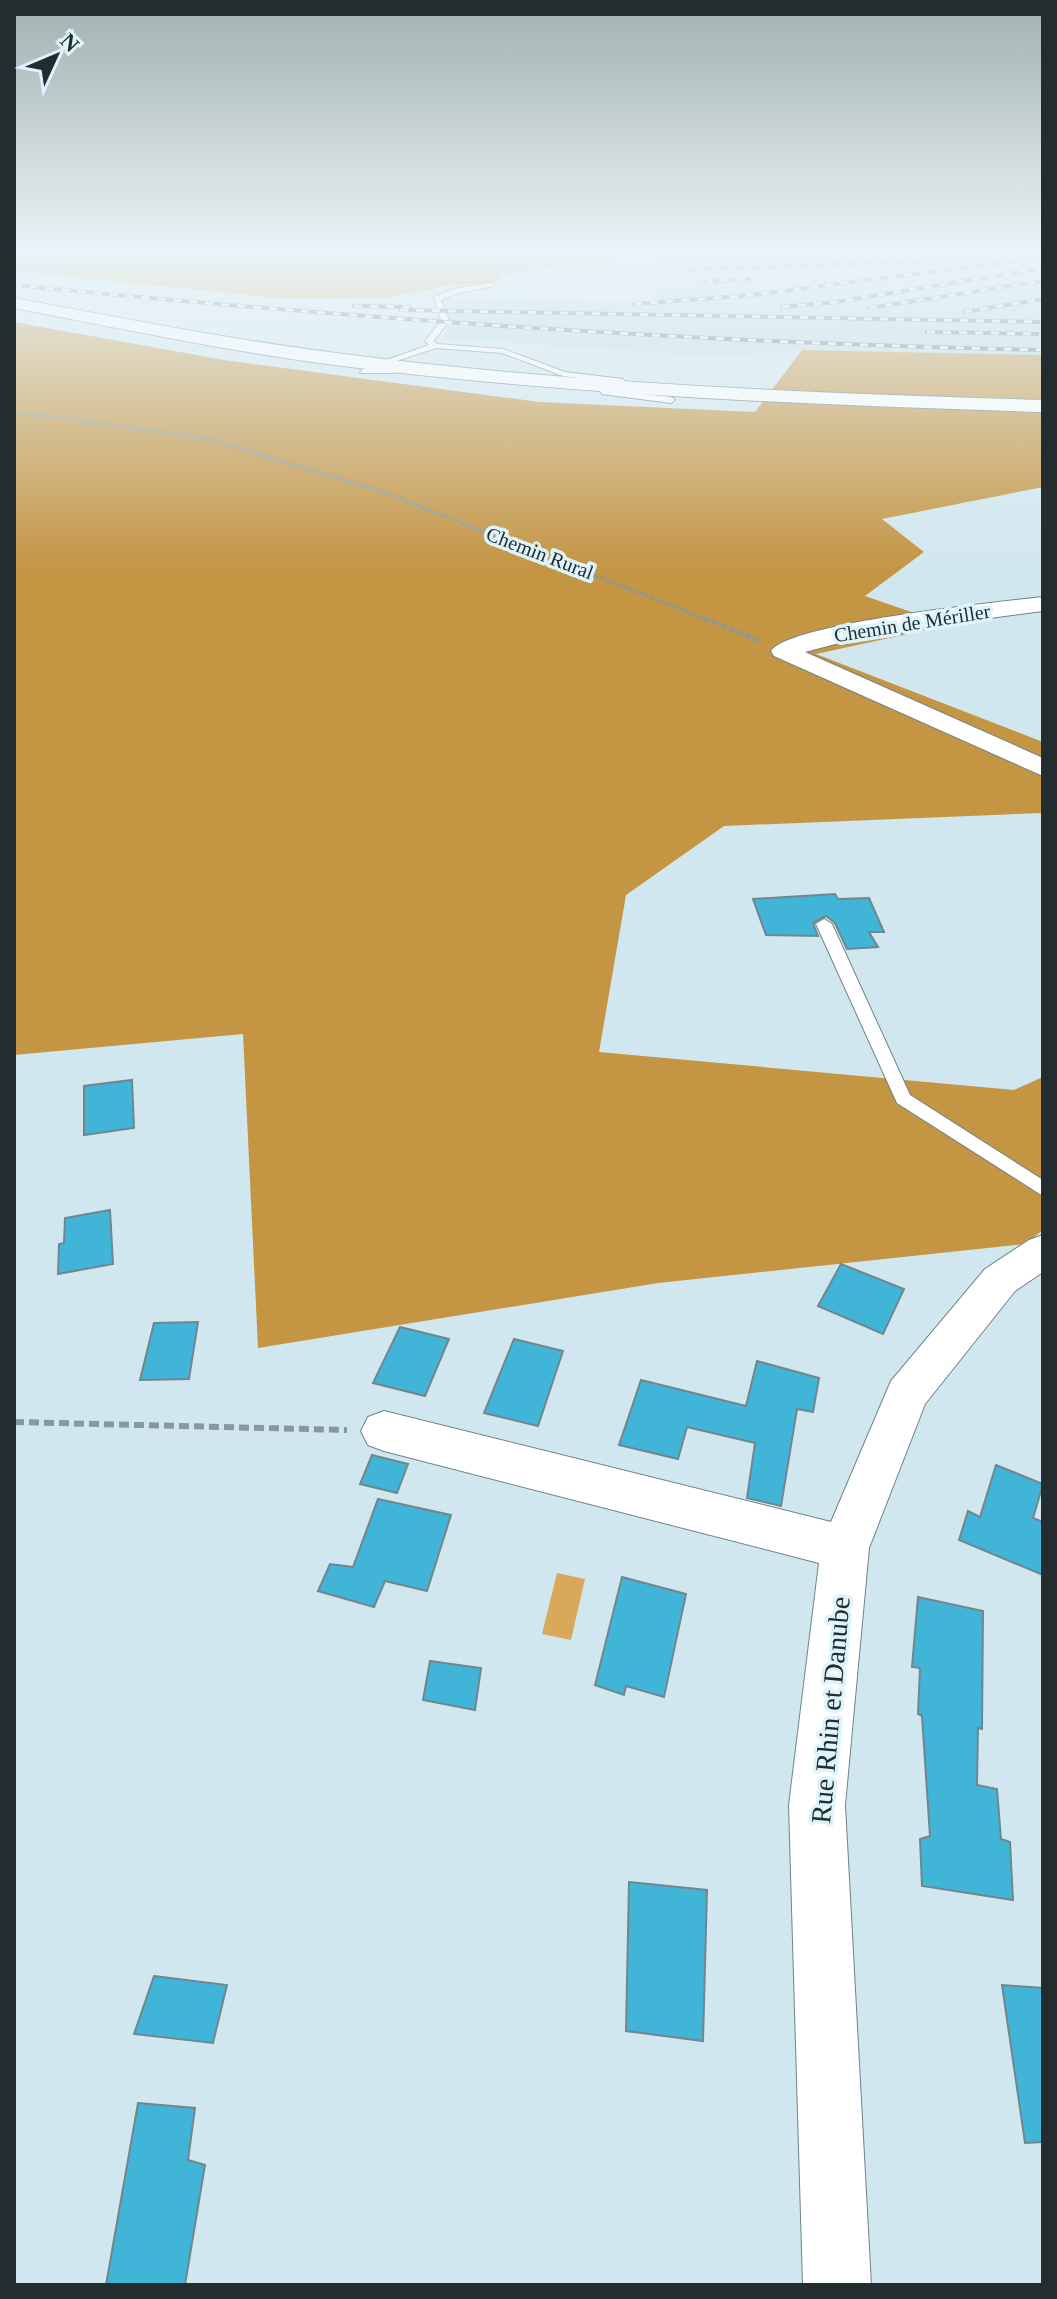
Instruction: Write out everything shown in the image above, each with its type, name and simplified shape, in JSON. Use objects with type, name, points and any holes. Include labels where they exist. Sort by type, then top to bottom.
[{"type":"main road","points":[[274,355],[493,386],[671,400],[1043,414]]},
{"type":"main road","points":[[300,355],[372,368],[488,371],[733,394],[1043,406]]},
{"type":"street","name":"Chemin de Mériller","points":[[783,651],[814,639],[945,616],[1043,604]]},
{"type":"street","points":[[783,651],[1043,768]]},
{"type":"street","name":"Rue Rhin et Danube","points":[[837,2285],[817,1805],[845,1548],[907,1394],[1000,1280],[1043,1251]]},
{"type":"street","points":[[384,1431],[845,1548]]},
{"type":"lane","points":[[372,368],[408,355]]},
{"type":"lane","points":[[462,355],[488,371],[671,400]]},
{"type":"lane","points":[[488,371],[515,367],[518,361],[515,355]]},
{"type":"lane","points":[[518,355],[574,376],[733,394]]},
{"type":"lane","points":[[824,924],[903,1099],[1043,1189]]},
{"type":"path","name":"Chemin Rural","points":[[14,412],[206,438],[386,493],[550,559],[613,580],[783,651]]},
{"type":"path","points":[[14,1422],[384,1431]]},
{"type":"shaded area","points":[[14,355],[198,355],[539,402],[755,412],[798,355],[1043,355],[1043,487],[882,519],[924,552],[865,596],[949,625],[816,654],[1043,742],[1043,813],[724,826],[626,895],[599,1052],[1014,1090],[1043,1077],[1043,1230],[1025,1244],[658,1283],[258,1348],[243,1034],[14,1055]]},
{"type":"shaded area","points":[[557,1573],[585,1579],[571,1640],[542,1634]]},
{"type":"building","points":[[835,894],[838,899],[869,898],[884,932],[869,932],[878,947],[847,949],[835,923],[826,916],[813,923],[818,936],[766,935],[753,899]]},
{"type":"building","points":[[132,1080],[134,1128],[84,1135],[84,1086]]},
{"type":"building","points":[[110,1210],[113,1264],[58,1274],[59,1244],[64,1243],[65,1218]]},
{"type":"building","points":[[841,1264],[904,1289],[883,1334],[818,1306]]},
{"type":"building","points":[[198,1322],[189,1379],[140,1380],[154,1323]]},
{"type":"building","points":[[400,1327],[449,1339],[425,1396],[373,1383]]},
{"type":"building","points":[[514,1339],[563,1351],[538,1426],[484,1413]]},
{"type":"building","points":[[757,1361],[819,1378],[813,1412],[797,1409],[781,1506],[747,1498],[755,1443],[687,1427],[678,1459],[619,1445],[641,1380],[746,1406]]},
{"type":"building","points":[[372,1455],[408,1464],[397,1493],[360,1484]]},
{"type":"building","points":[[996,1465],[1043,1484],[1033,1518],[1043,1522],[1043,1575],[959,1540],[968,1511],[980,1517]]},
{"type":"building","points":[[378,1499],[451,1515],[427,1591],[385,1581],[374,1607],[318,1591],[330,1564],[353,1567]]},
{"type":"building","points":[[622,1577],[686,1594],[664,1697],[626,1686],[624,1695],[595,1685]]},
{"type":"building","points":[[918,1597],[983,1611],[982,1729],[978,1728],[977,1785],[997,1789],[1001,1839],[1010,1842],[1013,1900],[922,1886],[920,1839],[930,1836],[922,1716],[918,1714],[920,1668],[912,1667]]},
{"type":"building","points":[[430,1661],[481,1668],[475,1710],[423,1700]]},
{"type":"building","points":[[629,1882],[707,1890],[703,2041],[626,2031]]},
{"type":"building","points":[[154,1976],[227,1985],[213,2043],[134,2034]]},
{"type":"building","points":[[1002,1985],[1043,1988],[1043,2142],[1025,2143]]},
{"type":"building","points":[[138,2103],[195,2108],[188,2160],[205,2165],[185,2285],[106,2285]]}]
